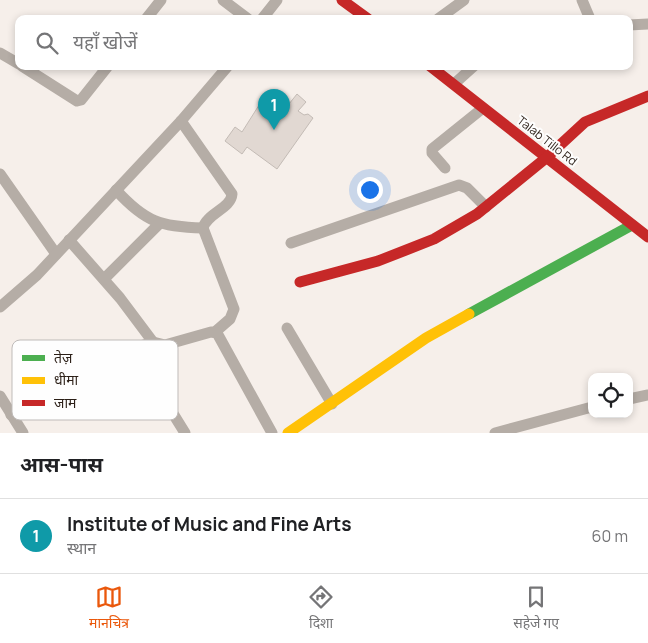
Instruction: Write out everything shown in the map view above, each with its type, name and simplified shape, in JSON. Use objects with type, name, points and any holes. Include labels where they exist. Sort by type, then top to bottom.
[{"type":"street","points":[[149,15],[161,0]]},
{"type":"street","points":[[223,0],[243,15]]},
{"type":"street","points":[[265,15],[277,0]]},
{"type":"street","points":[[342,0],[363,15]]},
{"type":"street","points":[[443,15],[464,0]]},
{"type":"street","points":[[582,0],[588,15]]},
{"type":"street","points":[[633,25],[648,24]]},
{"type":"street","points":[[0,53],[15,62]]},
{"type":"street","points":[[29,70],[79,101],[105,70]]},
{"type":"street","points":[[0,307],[27,285],[181,122],[225,70]]},
{"type":"street","name":"Talab Tillo Rd","points":[[435,70],[648,236]]},
{"type":"street","points":[[454,84],[470,70]]},
{"type":"street","points":[[300,282],[362,267],[416,246],[460,225],[486,207],[546,158],[585,122],[648,96]]},
{"type":"street","points":[[445,168],[432,153],[432,149],[483,108]]},
{"type":"street","points":[[178,342],[214,332],[230,319],[234,309],[203,228],[207,219],[229,202],[232,194],[181,122]]},
{"type":"street","points":[[0,174],[56,254]]},
{"type":"street","points":[[291,243],[459,185],[467,188],[486,207]]},
{"type":"street","points":[[116,190],[136,209],[159,224],[177,228],[203,228]]},
{"type":"street","points":[[104,279],[159,224]]},
{"type":"street","points":[[288,433],[426,338],[632,225]]},
{"type":"street","points":[[69,240],[104,279],[151,340]]},
{"type":"street","points":[[287,328],[332,404]]},
{"type":"street","points":[[214,332],[219,335],[272,433]]},
{"type":"street","points":[[633,398],[648,394]]},
{"type":"street","points":[[0,396],[11,415]]},
{"type":"street","points":[[495,433],[588,408]]},
{"type":"street","points":[[14,420],[23,433]]},
{"type":"street","points":[[177,420],[185,433]]},
{"type":"building","points":[[278,90],[283,95],[282,99],[289,104],[297,94],[306,102],[298,111],[304,115],[308,114],[313,118],[277,169],[247,147],[242,154],[225,141],[235,127],[242,132],[261,102],[264,104],[274,91]]},
{"type":"traffic: fast","points":[[469,314],[632,225]]},
{"type":"traffic: slow","points":[[288,433],[426,338],[469,314]]},
{"type":"traffic: jam","points":[[342,0],[363,15]]},
{"type":"traffic: jam","points":[[435,70],[648,237]]},
{"type":"traffic: jam","points":[[300,282],[378,261],[434,239],[477,214],[546,158],[585,122],[648,96]]},
{"type":"place","name":"Institute of Music and Fine Arts","points":[[274,130]]}]
